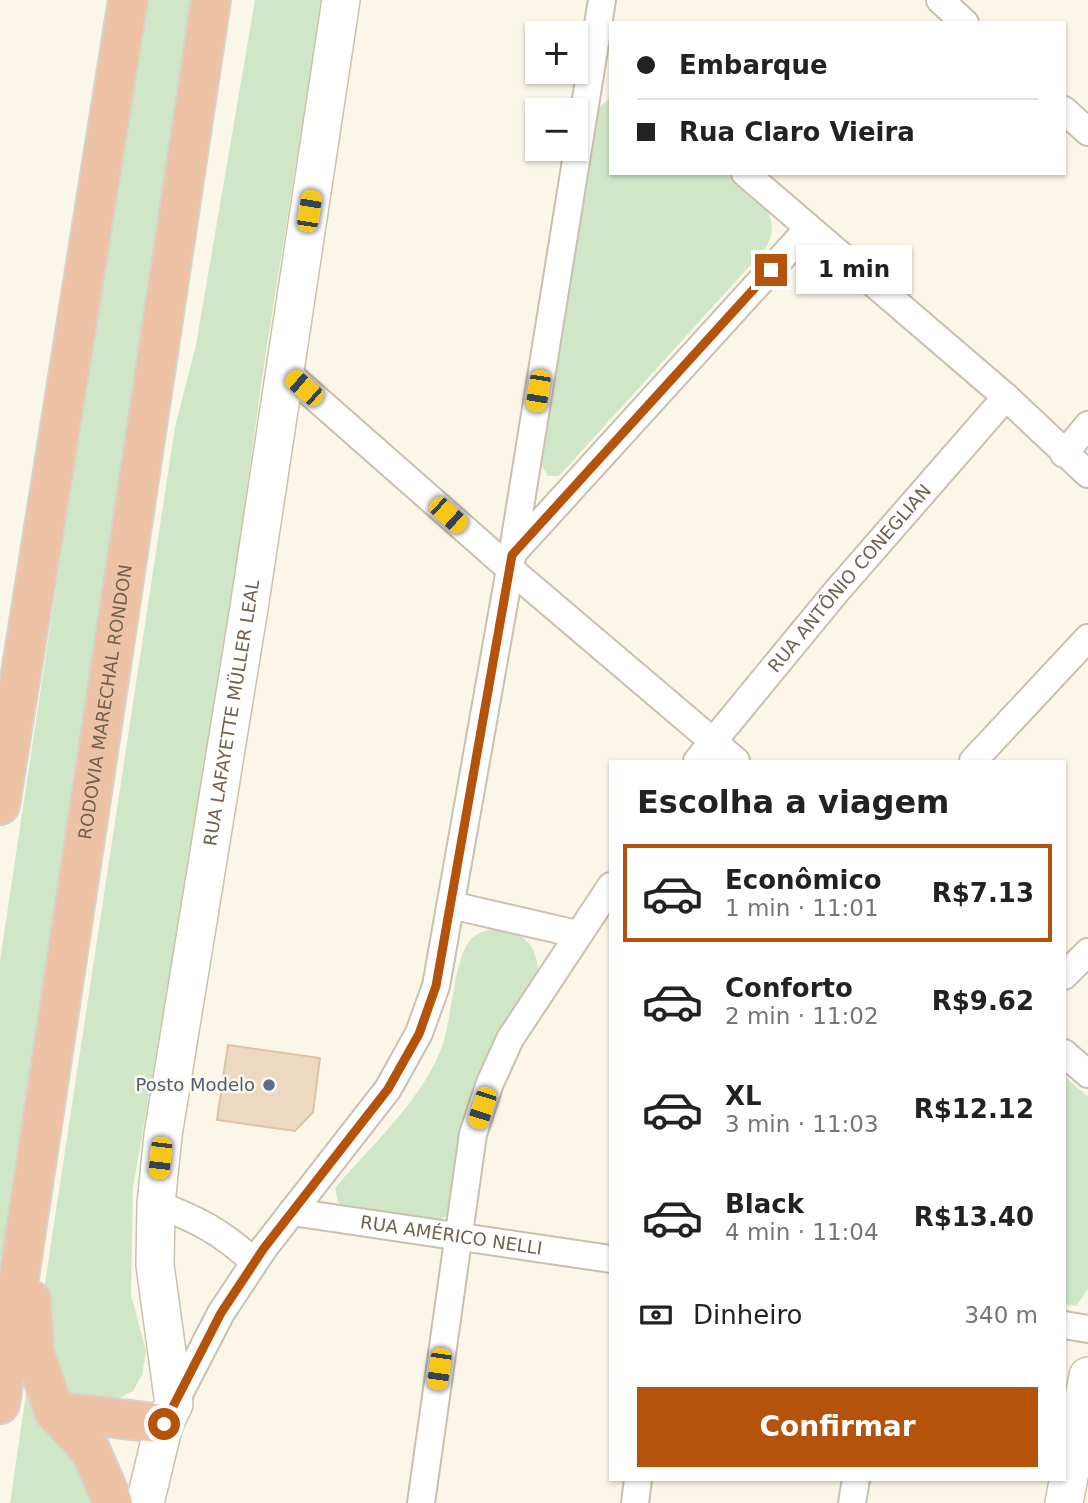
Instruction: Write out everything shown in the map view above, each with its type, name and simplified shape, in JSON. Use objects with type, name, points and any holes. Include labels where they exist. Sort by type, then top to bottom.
[{"type":"highway","points":[[0,805],[128,0]]},
{"type":"highway","name":"RODOVIA MARECHAL RONDON","points":[[0,1404],[211,0]]},
{"type":"highway","points":[[30,1200],[34,1352],[54,1411],[91,1451],[113,1503]]},
{"type":"highway","points":[[54,1411],[169,1414]]},
{"type":"street","name":"RUA LAFAYETTE MÜLLER LEAL","points":[[169,1414],[155,1265],[156,1204],[163,1135],[249,608],[341,0]]},
{"type":"street","points":[[145,1503],[169,1414],[221,1313],[254,1262],[340,1146],[388,1089],[419,1034],[436,986],[603,45],[602,0]]},
{"type":"street","points":[[940,0],[963,21]]},
{"type":"street","points":[[1066,112],[1088,132]]},
{"type":"street","points":[[747,175],[807,230],[1006,397],[1088,474]]},
{"type":"street","points":[[511,562],[807,230]]},
{"type":"street","points":[[284,370],[511,562],[735,760]]},
{"type":"street","name":"RUA ANTÔNIO CONEGLIAN","points":[[698,760],[712,739],[1006,397]]},
{"type":"street","points":[[1064,454],[1088,425]]},
{"type":"street","points":[[974,760],[1088,638]]},
{"type":"street","points":[[421,1503],[473,1134],[490,1083],[510,1039],[609,889]]},
{"type":"street","points":[[451,905],[577,934]]},
{"type":"street","points":[[1066,974],[1088,952]]},
{"type":"street","points":[[1066,1055],[1088,1074]]},
{"type":"street","points":[[156,1204],[197,1219],[228,1238],[254,1262]]},
{"type":"street","name":"RUA AMÉRICO NELLI","points":[[292,1212],[609,1259]]},
{"type":"street","points":[[1066,1325],[1088,1329]]},
{"type":"street","points":[[1065,1503],[1088,1377]]},
{"type":"street","points":[[635,1503],[638,1481]]},
{"type":"street","points":[[852,1503],[856,1481]]},
{"type":"green space","points":[[144,0],[192,0],[0,1277],[0,961]]},
{"type":"green space","points":[[255,0],[322,0],[265,358],[220,679],[133,1188],[131,1295],[146,1351],[142,1375],[133,1391],[113,1401],[66,1397],[41,1309],[175,427],[196,345]]},
{"type":"green space","points":[[609,100],[609,175],[733,175],[764,206],[770,216],[771,237],[765,249],[559,476],[548,476],[542,466],[584,161],[588,161],[590,120],[599,107]]},
{"type":"green space","points":[[501,927],[526,940],[530,945],[534,951],[540,979],[449,1215],[437,1221],[347,1209],[338,1202],[335,1188],[407,1107],[440,1052],[456,976],[465,948],[478,934]]},
{"type":"green space","points":[[1066,1078],[1088,1097],[1088,1289],[1076,1306],[1066,1304]]},
{"type":"green space","points":[[27,1387],[103,1503],[10,1503]]},
{"type":"building","name":"Posto Modelo","points":[[228,1045],[320,1058],[313,1112],[295,1131],[217,1120]]},
{"type":"place","name":"Posto Modelo","points":[[269,1085]]},
{"type":"route","points":[[164,1424],[221,1313],[264,1248],[340,1146],[388,1089],[419,1034],[436,986],[512,555],[771,270]]}]
